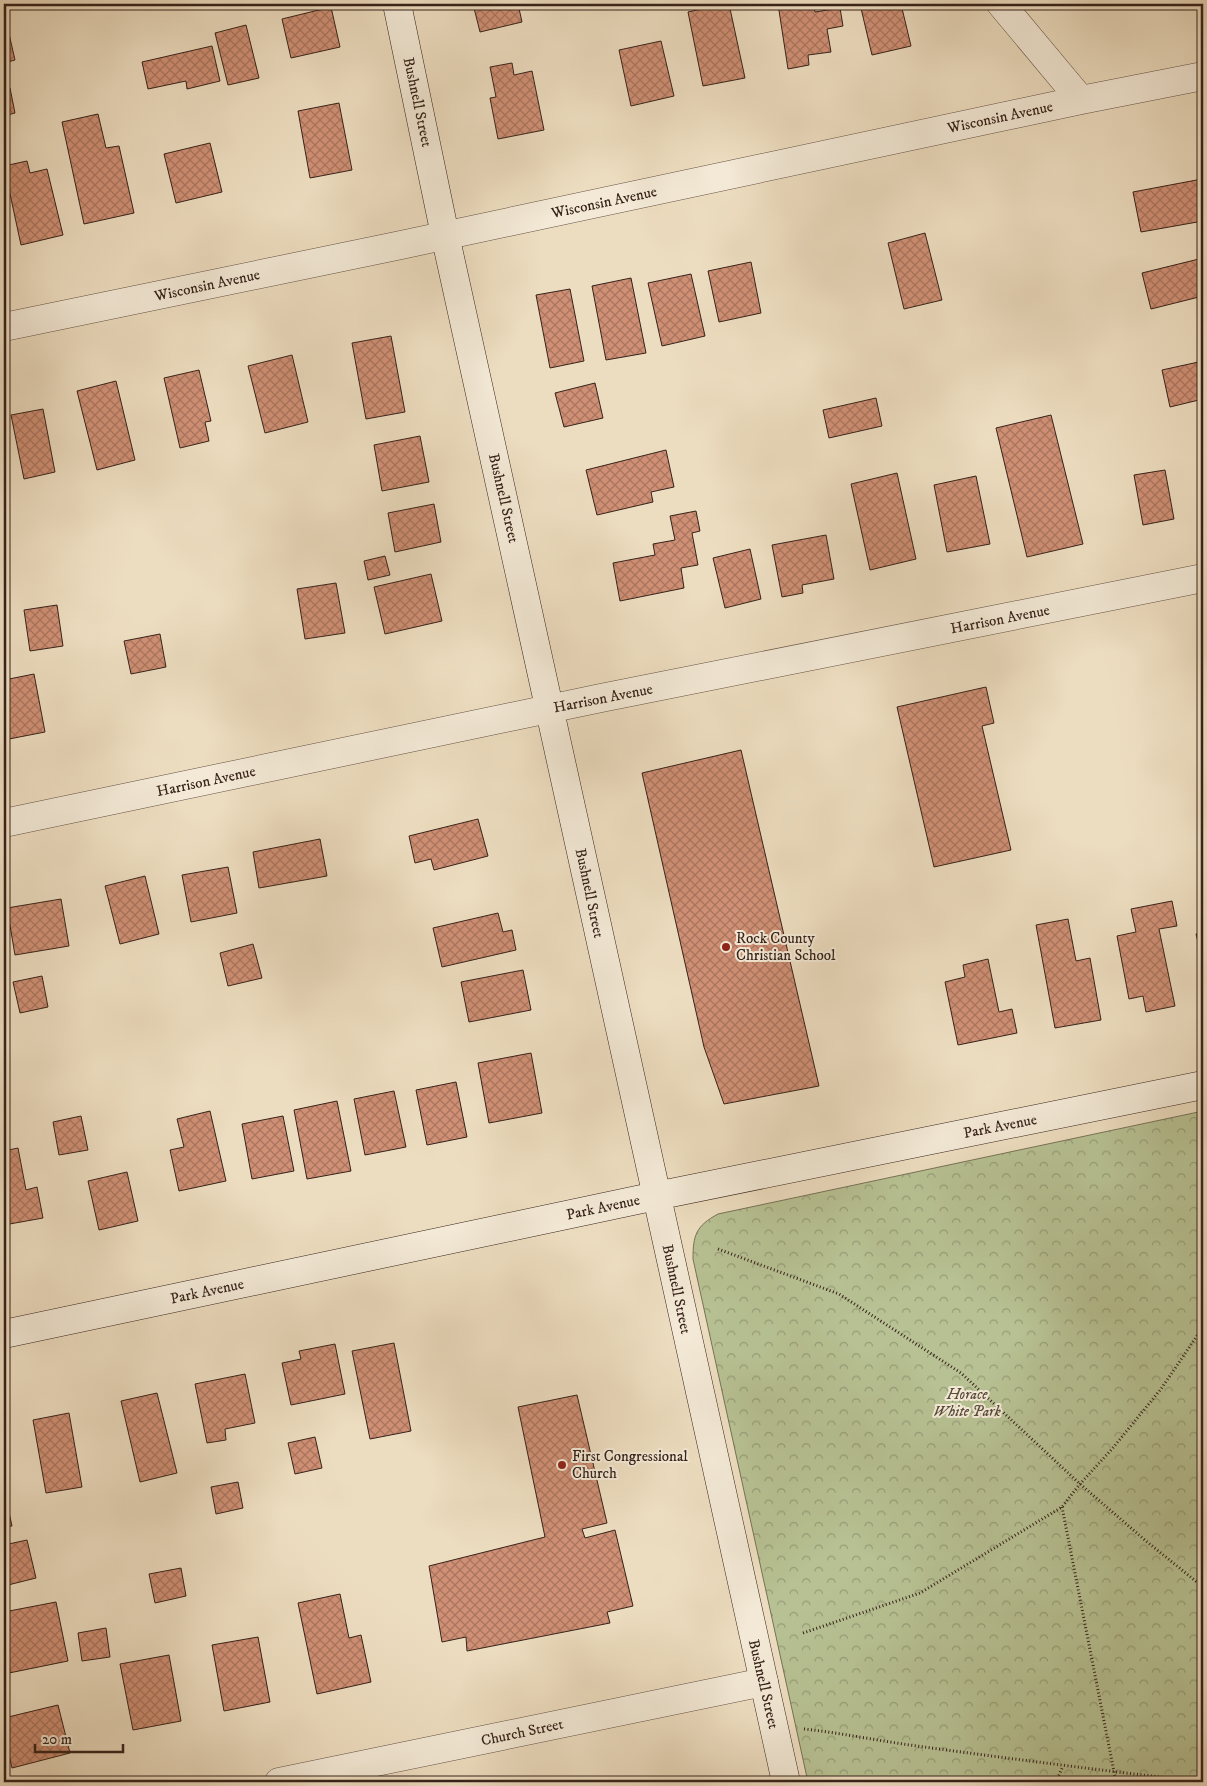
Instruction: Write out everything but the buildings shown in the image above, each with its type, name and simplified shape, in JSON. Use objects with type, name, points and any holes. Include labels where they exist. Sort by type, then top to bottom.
[{"type":"street","name":"Bushnell Street","points":[[398,4],[446,236],[786,1782]]},
{"type":"street","points":[[1001,4],[1081,100]]},
{"type":"street","name":"Wisconsin Avenue","points":[[4,327],[446,236],[1081,100],[1203,76]]},
{"type":"street","name":"Harrison Avenue","points":[[4,823],[550,709],[1203,578]]},
{"type":"street","name":"Park Avenue","points":[[4,1334],[656,1196],[1203,1085]]},
{"type":"street","name":"Church Street","points":[[279,1782],[764,1682]]},
{"type":"path","points":[[718,1249],[839,1294],[961,1373],[1080,1484],[1203,1587]]},
{"type":"path","points":[[803,1633],[920,1593],[1062,1507],[1161,1389],[1203,1327]]},
{"type":"path","points":[[1062,1507],[1116,1782]]},
{"type":"path","points":[[774,1726],[825,1731],[866,1739],[1063,1766],[1202,1782]]},
{"type":"path","points":[[1056,1782],[1063,1766]]},
{"type":"green space","name":"Horace White Park","points":[[1203,1111],[1203,1782],[808,1782],[693,1259],[697,1232],[700,1227],[718,1214]]},
{"type":"place","name":"Rock County Christian School","points":[[726,947]]},
{"type":"place","name":"First Congressional Church","points":[[562,1465]]}]
